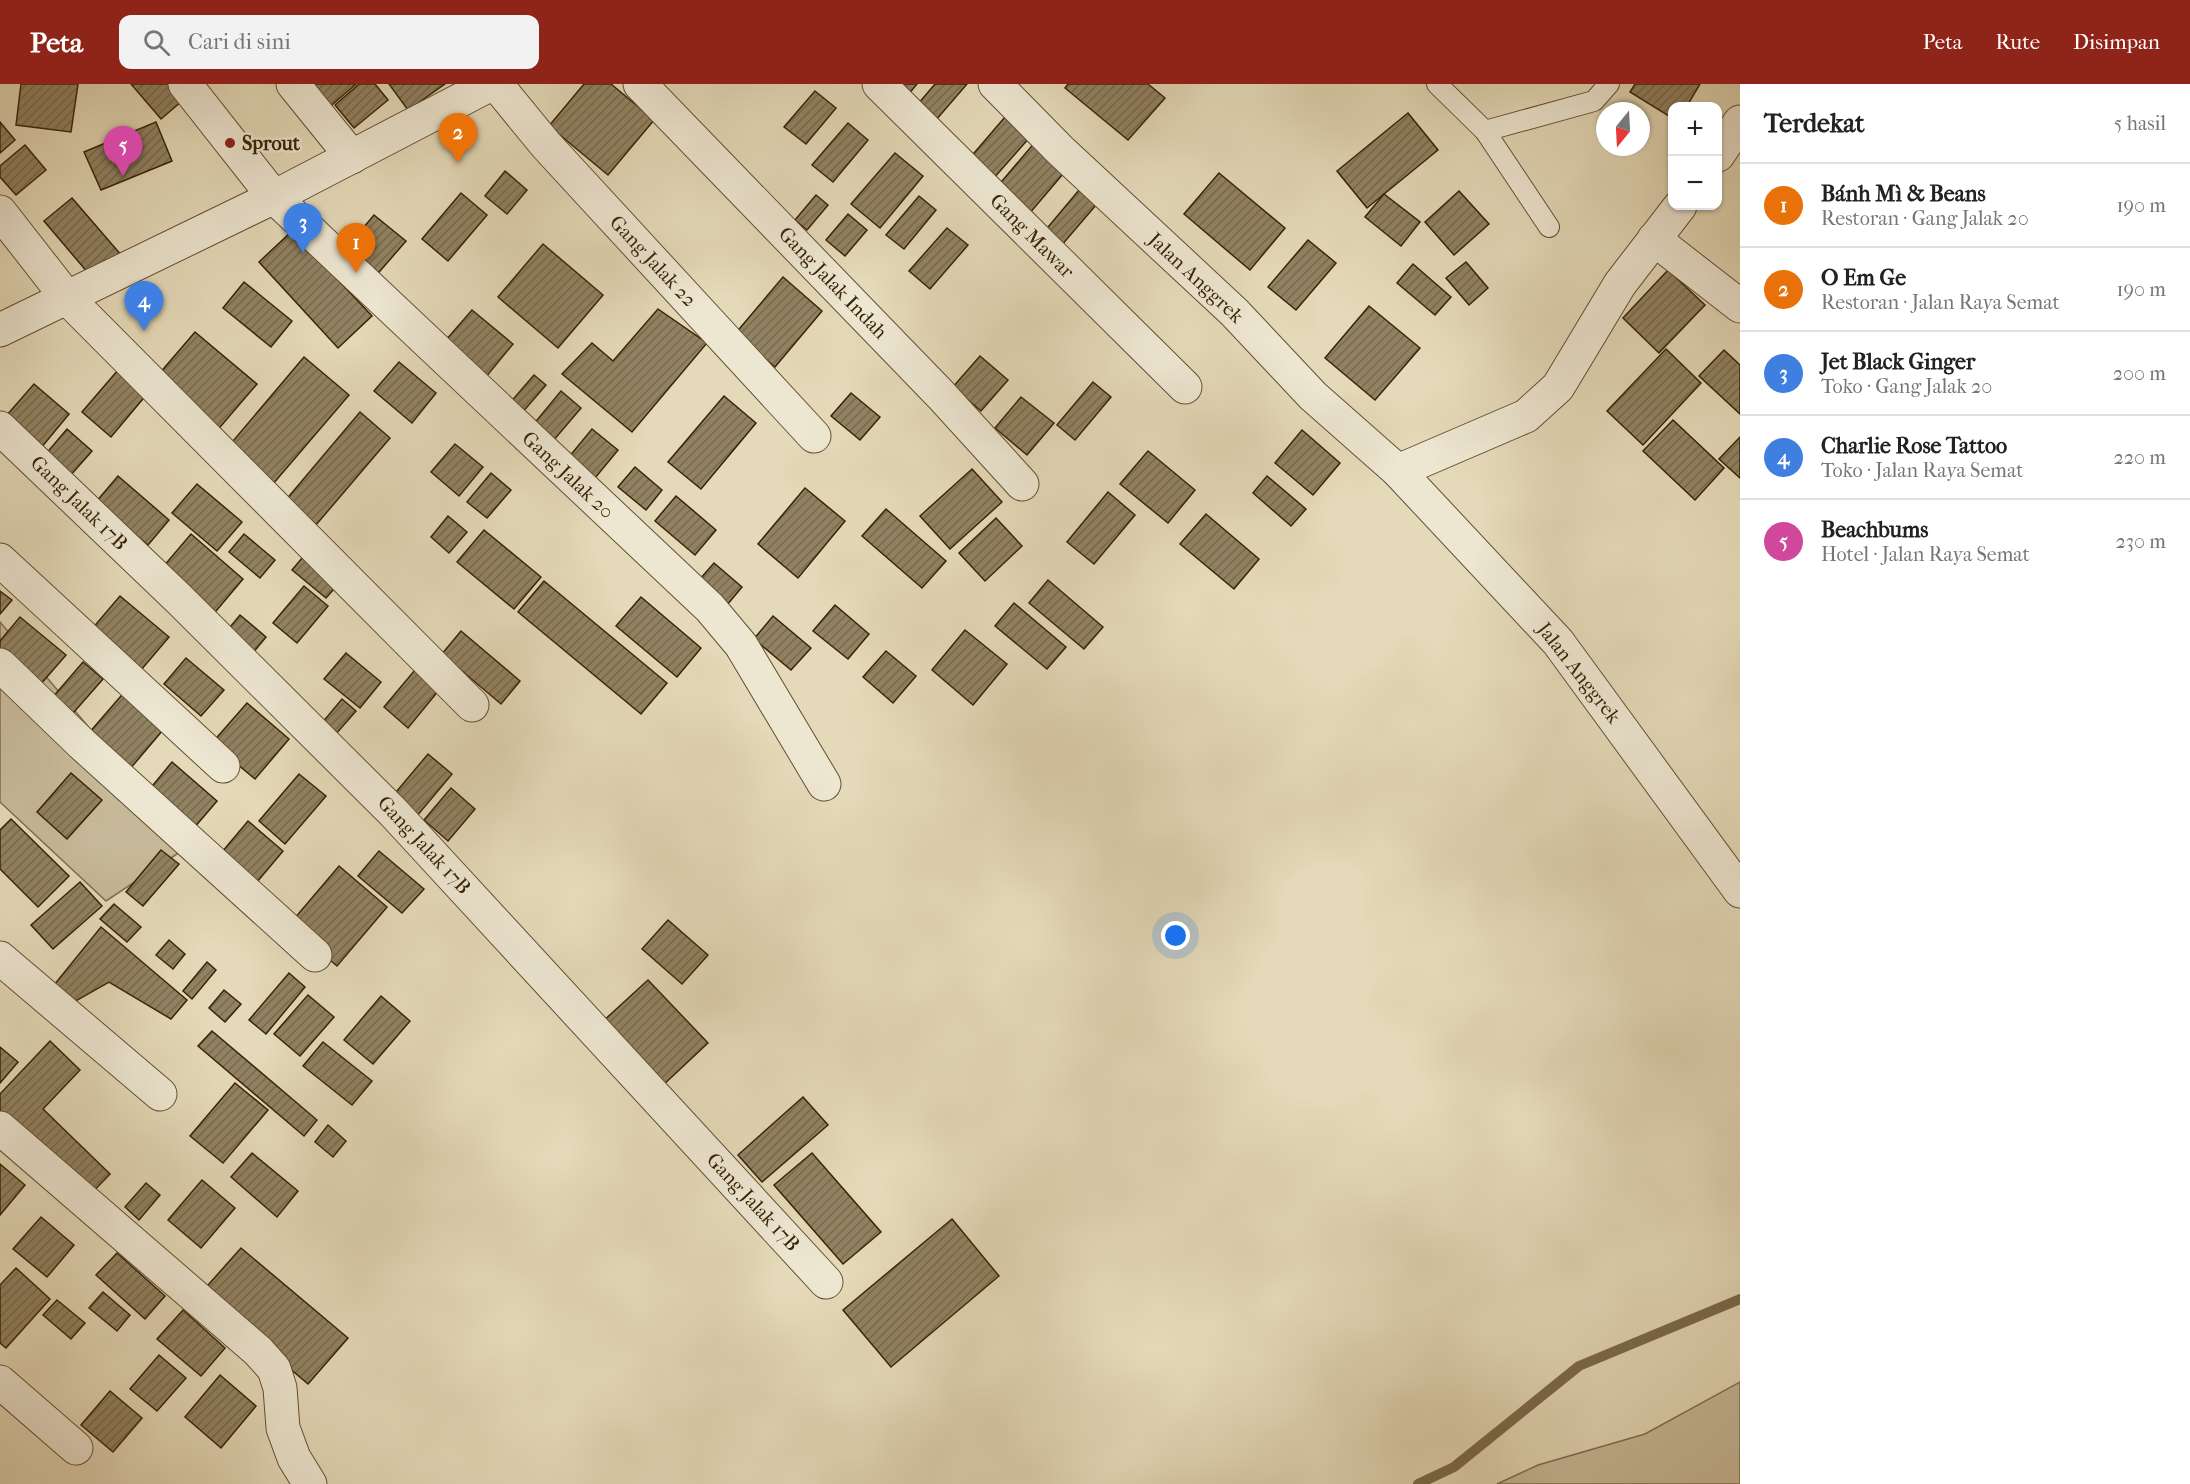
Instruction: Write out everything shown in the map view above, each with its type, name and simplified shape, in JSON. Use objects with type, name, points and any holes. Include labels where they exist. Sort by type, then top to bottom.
[{"type":"street","name":"Gang Jalak 20","points":[[185,84],[274,197],[710,608],[741,645],[824,784]]},
{"type":"street","points":[[293,84],[352,157]]},
{"type":"street","name":"Gang Jalak Indah","points":[[640,84],[941,395],[1022,484]]},
{"type":"street","name":"Gang Mawar","points":[[879,84],[1185,387]]},
{"type":"street","name":"Jalan Anggrek","points":[[995,84],[1060,150],[1234,312],[1313,396],[1398,471],[1558,642],[1740,891]]},
{"type":"street","points":[[0,330],[68,299],[274,197],[485,85]]},
{"type":"street","name":"Gang Jalak 22","points":[[485,85],[546,145],[814,436]]},
{"type":"street","points":[[1722,149],[1740,122]]},
{"type":"street","points":[[1398,471],[1526,416],[1558,387],[1620,284],[1677,210]]},
{"type":"street","points":[[0,212],[68,299],[472,705]]},
{"type":"street","points":[[1654,239],[1740,306]]},
{"type":"street","name":"Gang Jalak 17B","points":[[0,428],[178,598],[393,812],[826,1282]]},
{"type":"street","points":[[0,560],[223,766]]},
{"type":"street","points":[[0,665],[81,744],[315,955]]},
{"type":"street","points":[[0,958],[160,1094]]},
{"type":"street","points":[[0,1128],[258,1350],[274,1369],[280,1388],[283,1428],[294,1458],[310,1484]]},
{"type":"street","points":[[0,1382],[76,1448]]},
{"type":"lane","points":[[1437,84],[1485,131],[1549,227]]},
{"type":"lane","points":[[1485,131],[1594,101],[1609,84]]},
{"type":"shaded area","points":[[0,622],[189,846],[106,901],[0,802]]},
{"type":"shaded area","points":[[1740,1382],[1740,1484],[1497,1484],[1538,1465],[1645,1434]]},
{"type":"building","points":[[21,84],[78,84],[71,132],[16,125]]},
{"type":"building","points":[[131,84],[180,84],[189,95],[161,119]]},
{"type":"building","points":[[303,84],[356,84],[325,111]]},
{"type":"building","points":[[359,84],[375,84],[388,100],[354,128],[335,105]]},
{"type":"building","points":[[389,84],[445,84],[408,110]]},
{"type":"building","points":[[584,84],[611,84],[654,120],[608,175],[549,126]]},
{"type":"building","points":[[895,84],[917,84],[908,95]]},
{"type":"building","points":[[935,84],[967,84],[936,120],[918,104]]},
{"type":"building","points":[[1068,84],[1148,84],[1165,98],[1128,140],[1065,88]]},
{"type":"building","points":[[1635,84],[1700,84],[1689,102],[1668,102],[1668,116],[1650,104],[1650,102],[1630,92]]},
{"type":"building","points":[[815,91],[836,108],[806,144],[784,127]]},
{"type":"building","points":[[1408,113],[1438,150],[1367,208],[1337,171]]},
{"type":"building","points":[[1005,117],[1030,137],[993,179],[969,159]]},
{"type":"building","points":[[0,122],[15,140],[0,153]]},
{"type":"building","points":[[156,122],[172,161],[101,190],[84,152]]},
{"type":"building","points":[[848,123],[868,140],[833,182],[812,165]]},
{"type":"building","points":[[1036,141],[1068,168],[1029,214],[997,187]]},
{"type":"building","points":[[25,145],[46,170],[16,195],[0,177],[0,166]]},
{"type":"building","points":[[895,153],[923,176],[880,228],[851,204]]},
{"type":"building","points":[[505,171],[527,190],[507,214],[485,196]]},
{"type":"building","points":[[1219,173],[1285,228],[1250,270],[1184,214]]},
{"type":"building","points":[[1079,190],[1096,205],[1061,246],[1044,232]]},
{"type":"building","points":[[1459,191],[1489,224],[1454,255],[1425,222]]},
{"type":"building","points":[[461,193],[487,215],[448,261],[422,239]]},
{"type":"building","points":[[1384,194],[1420,222],[1401,246],[1365,217]]},
{"type":"building","points":[[816,195],[828,205],[807,230],[795,220]]},
{"type":"building","points":[[919,196],[936,210],[904,249],[886,235]]},
{"type":"building","points":[[72,198],[122,256],[94,280],[44,221]]},
{"type":"building","points":[[848,214],[867,230],[845,256],[826,240]]},
{"type":"building","points":[[374,215],[406,241],[374,278],[343,252]]},
{"type":"building","points":[[947,228],[968,245],[930,289],[909,271]]},
{"type":"building","points":[[292,231],[372,316],[338,348],[259,262]]},
{"type":"building","points":[[1308,240],[1336,263],[1296,310],[1268,287]]},
{"type":"building","points":[[543,244],[603,295],[558,348],[498,297]]},
{"type":"building","points":[[1466,262],[1488,288],[1469,305],[1446,278]]},
{"type":"building","points":[[1413,264],[1451,297],[1435,315],[1397,283]]},
{"type":"building","points":[[1668,270],[1705,305],[1659,353],[1623,318]]},
{"type":"building","points":[[783,277],[822,311],[775,367],[735,334]]},
{"type":"building","points":[[244,282],[292,321],[271,347],[223,308]]},
{"type":"building","points":[[1369,306],[1420,348],[1375,400],[1325,358]]},
{"type":"building","points":[[658,309],[707,343],[632,432],[562,374],[592,343],[613,361]]},
{"type":"building","points":[[472,310],[513,344],[481,383],[439,348]]},
{"type":"building","points":[[195,332],[257,384],[215,433],[153,381]]},
{"type":"building","points":[[1666,349],[1701,383],[1643,445],[1607,411]]},
{"type":"building","points":[[1724,350],[1740,365],[1740,414],[1699,376]]},
{"type":"building","points":[[980,356],[1008,380],[981,411],[953,387]]},
{"type":"building","points":[[304,357],[349,395],[267,491],[223,453]]},
{"type":"building","points":[[399,362],[436,393],[412,423],[374,391]]},
{"type":"building","points":[[118,370],[147,394],[111,437],[82,412]]},
{"type":"building","points":[[534,375],[546,385],[521,414],[509,404]]},
{"type":"building","points":[[1093,382],[1111,397],[1075,440],[1057,425]]},
{"type":"building","points":[[34,384],[69,414],[36,454],[0,423]]},
{"type":"building","points":[[561,391],[581,408],[553,441],[533,425]]},
{"type":"building","points":[[851,393],[880,417],[860,440],[831,416]]},
{"type":"building","points":[[724,396],[756,423],[701,489],[668,462]]},
{"type":"building","points":[[1021,397],[1054,423],[1027,455],[995,428]]},
{"type":"building","points":[[360,412],[390,438],[310,532],[280,507]]},
{"type":"building","points":[[1673,420],[1724,468],[1695,500],[1643,451]]},
{"type":"building","points":[[67,429],[92,451],[70,476],[45,455]]},
{"type":"building","points":[[592,429],[618,450],[595,478],[569,457]]},
{"type":"building","points":[[1302,430],[1340,463],[1313,495],[1275,463]]},
{"type":"building","points":[[1740,437],[1740,478],[1719,459]]},
{"type":"building","points":[[455,444],[483,467],[459,496],[431,472]]},
{"type":"building","points":[[1148,451],[1195,490],[1168,523],[1120,484]]},
{"type":"building","points":[[635,467],[662,490],[646,510],[618,487]]},
{"type":"building","points":[[972,469],[1002,502],[950,549],[920,516]]},
{"type":"building","points":[[491,473],[511,490],[487,518],[467,502]]},
{"type":"building","points":[[118,476],[169,520],[148,545],[96,502]]},
{"type":"building","points":[[1267,476],[1306,509],[1291,526],[1253,493]]},
{"type":"building","points":[[197,484],[242,522],[217,551],[172,513]]},
{"type":"building","points":[[805,488],[845,521],[798,578],[758,544]]},
{"type":"building","points":[[1108,492],[1135,515],[1094,564],[1067,542]]},
{"type":"building","points":[[676,496],[716,530],[695,555],[655,521]]},
{"type":"building","points":[[886,509],[946,561],[922,588],[862,536]]},
{"type":"building","points":[[1206,514],[1259,559],[1234,589],[1180,544]]},
{"type":"building","points":[[448,516],[467,532],[449,553],[431,537]]},
{"type":"building","points":[[996,518],[1022,546],[985,581],[959,553]]},
{"type":"building","points":[[484,530],[541,577],[514,609],[457,562]]},
{"type":"building","points":[[191,534],[243,579],[211,617],[158,573]]},
{"type":"building","points":[[244,534],[275,560],[260,578],[229,552]]},
{"type":"building","points":[[308,551],[342,580],[326,598],[292,570]]},
{"type":"building","points":[[714,563],[742,587],[722,611],[693,587]]},
{"type":"building","points":[[1048,580],[1103,627],[1084,649],[1029,603]]},
{"type":"building","points":[[544,581],[667,683],[641,714],[518,612]]},
{"type":"building","points":[[304,586],[328,606],[297,643],[273,623]]},
{"type":"building","points":[[0,591],[12,600],[0,614]]},
{"type":"building","points":[[120,596],[169,637],[141,670],[92,629]]},
{"type":"building","points":[[641,597],[701,648],[677,677],[616,626]]},
{"type":"building","points":[[1014,603],[1066,647],[1047,669],[995,626]]},
{"type":"building","points":[[835,605],[869,634],[848,659],[813,631]]},
{"type":"building","points":[[240,615],[266,637],[247,660],[221,638]]},
{"type":"building","points":[[773,616],[811,648],[791,670],[754,639]]},
{"type":"building","points":[[20,617],[66,655],[40,685],[0,650],[0,641]]},
{"type":"building","points":[[965,630],[1007,664],[973,705],[932,670]]},
{"type":"building","points":[[461,631],[520,681],[501,704],[442,654]]},
{"type":"building","points":[[886,651],[916,676],[893,703],[863,677]]},
{"type":"building","points":[[346,653],[381,682],[360,708],[324,679]]},
{"type":"building","points":[[186,658],[224,690],[201,716],[164,684]]},
{"type":"building","points":[[83,662],[103,679],[67,720],[47,704]]},
{"type":"building","points":[[415,670],[439,690],[408,728],[384,707]]},
{"type":"building","points":[[127,689],[168,724],[124,776],[82,741]]},
{"type":"building","points":[[342,699],[356,711],[335,735],[322,723]]},
{"type":"building","points":[[247,703],[289,739],[255,779],[212,743]]},
{"type":"building","points":[[428,754],[452,774],[416,817],[392,797]]},
{"type":"building","points":[[172,762],[217,801],[194,828],[149,790]]},
{"type":"building","points":[[71,773],[102,800],[67,839],[37,812]]},
{"type":"building","points":[[299,774],[326,796],[285,844],[259,821]]},
{"type":"building","points":[[451,788],[475,809],[448,841],[424,820]]},
{"type":"building","points":[[11,819],[69,876],[38,907],[0,869],[0,830]]},
{"type":"building","points":[[248,821],[283,851],[252,888],[217,858]]},
{"type":"building","points":[[161,850],[179,864],[143,906],[126,892]]},
{"type":"building","points":[[379,851],[424,889],[402,913],[358,876]]},
{"type":"building","points":[[339,866],[387,907],[337,966],[289,925]]},
{"type":"building","points":[[80,882],[102,906],[53,949],[31,925]]},
{"type":"building","points":[[114,904],[141,927],[127,942],[100,919]]},
{"type":"building","points":[[668,920],[708,955],[682,984],[642,949]]},
{"type":"building","points":[[101,927],[187,1000],[171,1019],[109,982],[74,1002],[50,990]]},
{"type":"building","points":[[169,940],[185,954],[173,969],[156,955]]},
{"type":"building","points":[[207,962],[216,970],[192,999],[183,991]]},
{"type":"building","points":[[289,973],[305,987],[266,1034],[249,1020]]},
{"type":"building","points":[[648,980],[708,1043],[660,1088],[600,1024]]},
{"type":"building","points":[[224,990],[241,1004],[225,1022],[209,1008]]},
{"type":"building","points":[[308,995],[334,1017],[300,1056],[274,1034]]},
{"type":"building","points":[[381,996],[410,1021],[373,1064],[344,1040]]},
{"type":"building","points":[[212,1031],[317,1120],[304,1136],[198,1046]]},
{"type":"building","points":[[50,1041],[80,1070],[43,1109],[110,1174],[84,1201],[0,1121],[0,1094]]},
{"type":"building","points":[[323,1042],[372,1081],[352,1105],[303,1066]]},
{"type":"building","points":[[0,1047],[18,1062],[0,1083]]},
{"type":"building","points":[[235,1083],[268,1110],[223,1163],[190,1136]]},
{"type":"building","points":[[803,1097],[828,1125],[762,1182],[738,1155]]},
{"type":"building","points":[[328,1125],[346,1141],[333,1157],[315,1142]]},
{"type":"building","points":[[252,1153],[298,1191],[277,1217],[231,1177]]},
{"type":"building","points":[[812,1153],[881,1232],[843,1264],[774,1185]]},
{"type":"building","points":[[0,1164],[25,1185],[0,1215]]},
{"type":"building","points":[[202,1180],[235,1208],[201,1248],[168,1220]]},
{"type":"building","points":[[146,1183],[160,1195],[139,1220],[125,1207]]},
{"type":"building","points":[[41,1217],[74,1245],[47,1277],[13,1249]]},
{"type":"building","points":[[952,1219],[999,1276],[891,1367],[843,1310]]},
{"type":"building","points":[[241,1248],[348,1338],[308,1384],[201,1293]]},
{"type":"building","points":[[117,1253],[165,1296],[145,1319],[96,1275]]},
{"type":"building","points":[[16,1268],[50,1299],[6,1348],[0,1343],[0,1285]]},
{"type":"building","points":[[103,1292],[130,1315],[117,1331],[89,1308]]},
{"type":"building","points":[[57,1300],[85,1323],[71,1339],[43,1315]]},
{"type":"building","points":[[183,1310],[225,1348],[201,1376],[157,1339]]},
{"type":"building","points":[[159,1355],[186,1378],[157,1411],[130,1389]]},
{"type":"building","points":[[220,1375],[256,1406],[221,1448],[185,1417]]},
{"type":"building","points":[[110,1391],[142,1418],[113,1452],[81,1425]]},
{"type":"waterway","points":[[1418,1484],[1454,1467],[1579,1366],[1740,1299]]},
{"type":"place","name":"Sprout","points":[[230,143]]},
{"type":"place","name":"O Em Ge","points":[[458,163]]},
{"type":"place","name":"Beachbums","points":[[123,176]]},
{"type":"place","name":"Jet Black Ginger","points":[[303,253]]},
{"type":"place","name":"Bánh Mì & Beans","points":[[356,273]]},
{"type":"place","name":"Charlie Rose Tattoo","points":[[144,331]]}]
